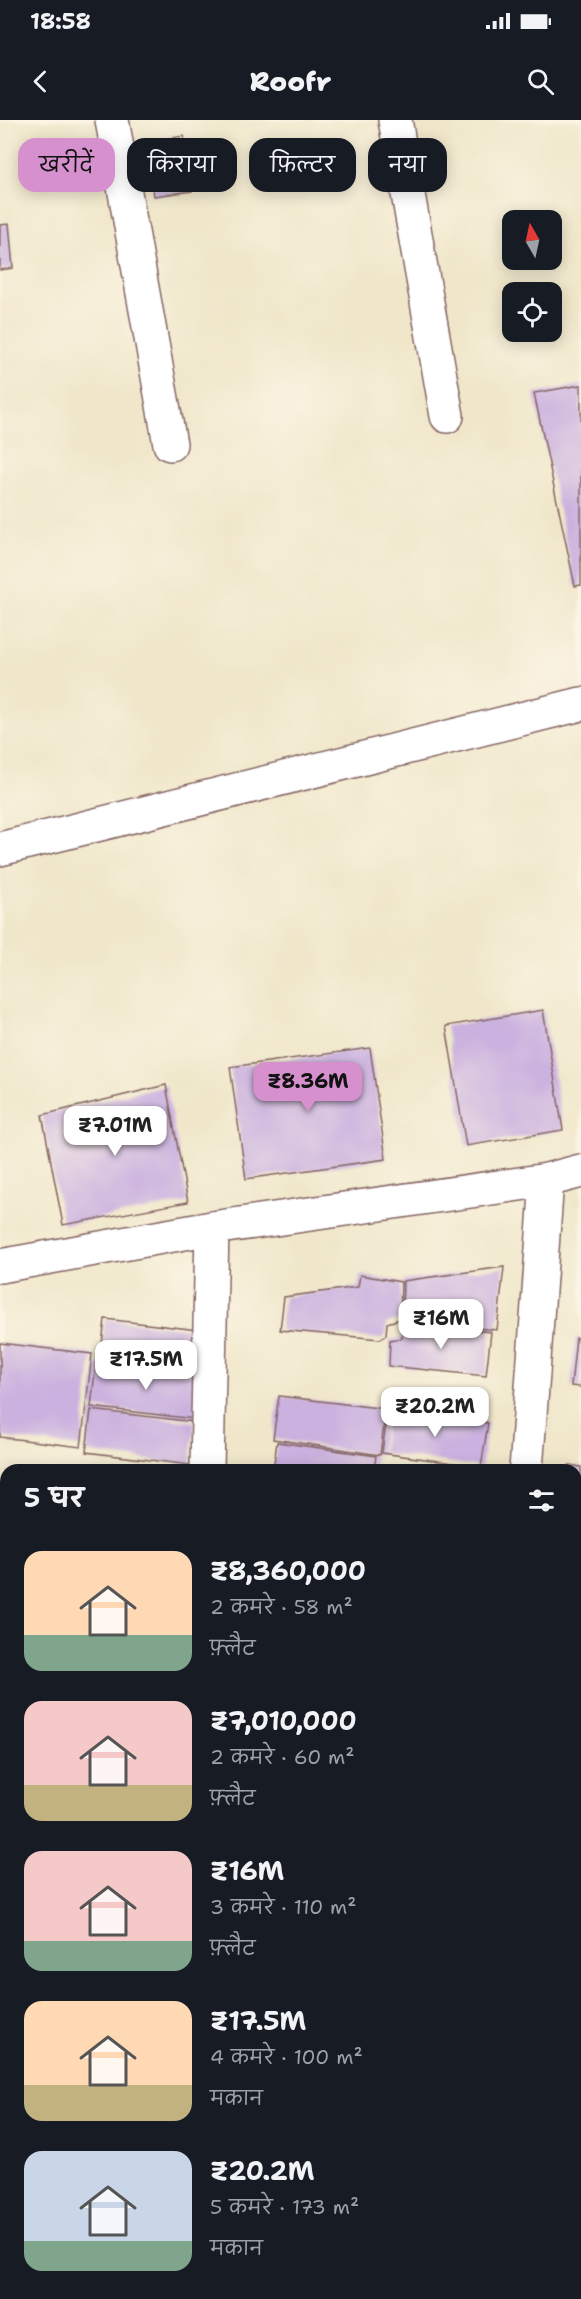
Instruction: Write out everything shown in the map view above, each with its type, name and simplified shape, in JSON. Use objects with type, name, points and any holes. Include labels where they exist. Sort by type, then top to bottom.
[{"type":"street","points":[[112,120],[170,444]]},
{"type":"street","points":[[395,120],[447,416]]},
{"type":"street","points":[[0,849],[581,704]]},
{"type":"street","points":[[0,1266],[212,1228],[547,1180],[581,1171]]},
{"type":"street","points":[[526,1464],[547,1180]]},
{"type":"street","points":[[207,1464],[212,1228]]},
{"type":"building","points":[[153,192],[184,192],[154,196]]},
{"type":"building","points":[[9,224],[13,268],[0,270],[0,225]]},
{"type":"building","points":[[581,385],[581,585],[575,586],[534,393]]},
{"type":"building","points":[[543,1010],[563,1130],[466,1146],[446,1026]]},
{"type":"building","points":[[370,1048],[386,1159],[246,1179],[230,1067]]},
{"type":"building","points":[[166,1085],[188,1202],[63,1225],[42,1115]]},
{"type":"building","points":[[504,1267],[497,1330],[402,1321],[403,1281]]},
{"type":"building","points":[[360,1275],[401,1282],[400,1319],[387,1323],[386,1335],[380,1339],[280,1330],[284,1297],[358,1287]]},
{"type":"building","points":[[105,1319],[206,1331],[201,1372],[100,1361]]},
{"type":"building","points":[[401,1323],[491,1332],[486,1376],[389,1366],[390,1340],[402,1338]]},
{"type":"building","points":[[576,1338],[581,1339],[581,1387],[571,1386]]},
{"type":"building","points":[[0,1343],[92,1354],[81,1447],[0,1437]]},
{"type":"building","points":[[96,1363],[200,1375],[195,1419],[91,1407]]},
{"type":"building","points":[[279,1396],[386,1409],[380,1455],[273,1439]]},
{"type":"building","points":[[388,1409],[488,1423],[481,1464],[460,1464],[382,1453]]},
{"type":"building","points":[[91,1410],[195,1422],[190,1464],[86,1452]]},
{"type":"building","points":[[277,1442],[376,1456],[375,1464],[274,1464]]}]
